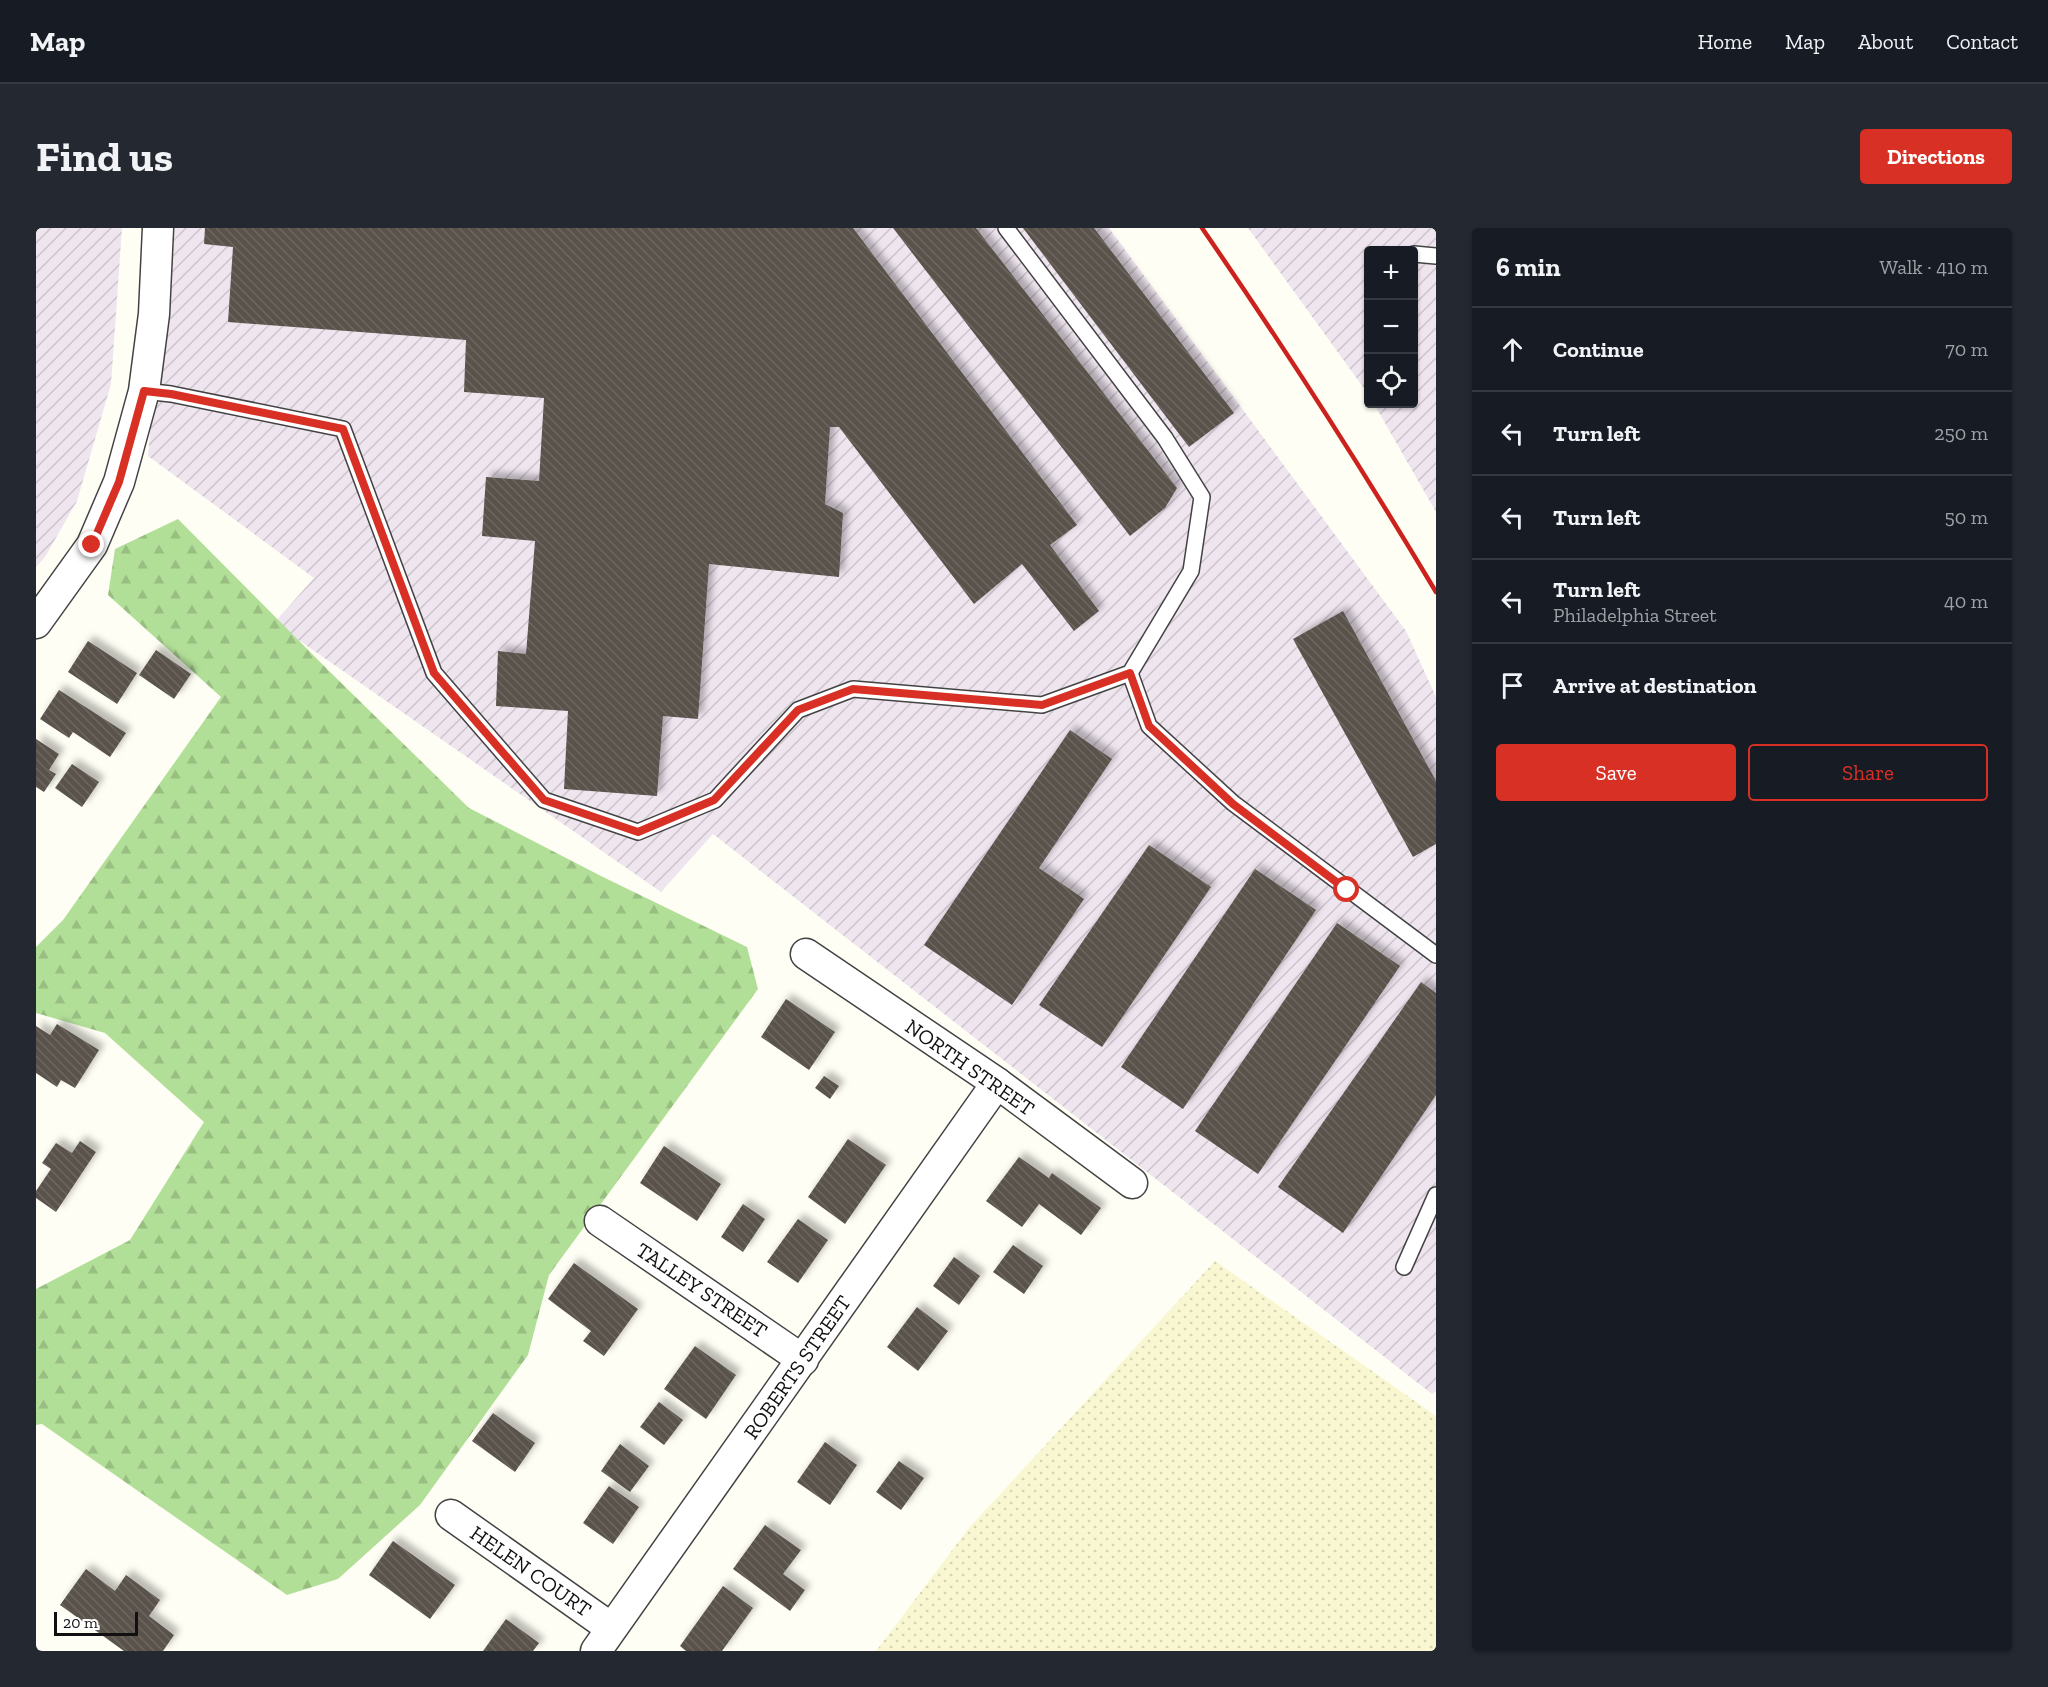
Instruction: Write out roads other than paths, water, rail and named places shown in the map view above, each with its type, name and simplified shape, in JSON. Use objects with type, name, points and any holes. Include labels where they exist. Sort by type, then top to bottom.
[{"type":"street","points":[[36,623],[92,545],[119,482],[144,391],[154,314],[158,228]]},
{"type":"street","name":"NORTH STREET","points":[[806,954],[998,1083],[1132,1183]]},
{"type":"street","name":"ROBERTS STREET","points":[[603,1640],[998,1083]]},
{"type":"street","name":"TALLEY STREET","points":[[600,1221],[803,1359]]},
{"type":"street","name":"HELEN COURT","points":[[451,1515],[603,1640]]},
{"type":"lane","points":[[144,391],[171,394],[343,429],[434,673],[544,800],[638,832],[714,800],[798,710],[853,689],[1042,705],[1130,673],[1191,571],[1202,497],[1165,438],[1006,228]]},
{"type":"lane","points":[[1418,254],[1436,256]]},
{"type":"lane","points":[[1130,673],[1149,726],[1216,788],[1242,811],[1436,955]]},
{"type":"lane","points":[[1404,1268],[1436,1195]]},
{"type":"railway","points":[[1202,228],[1322,408],[1436,592]]}]
